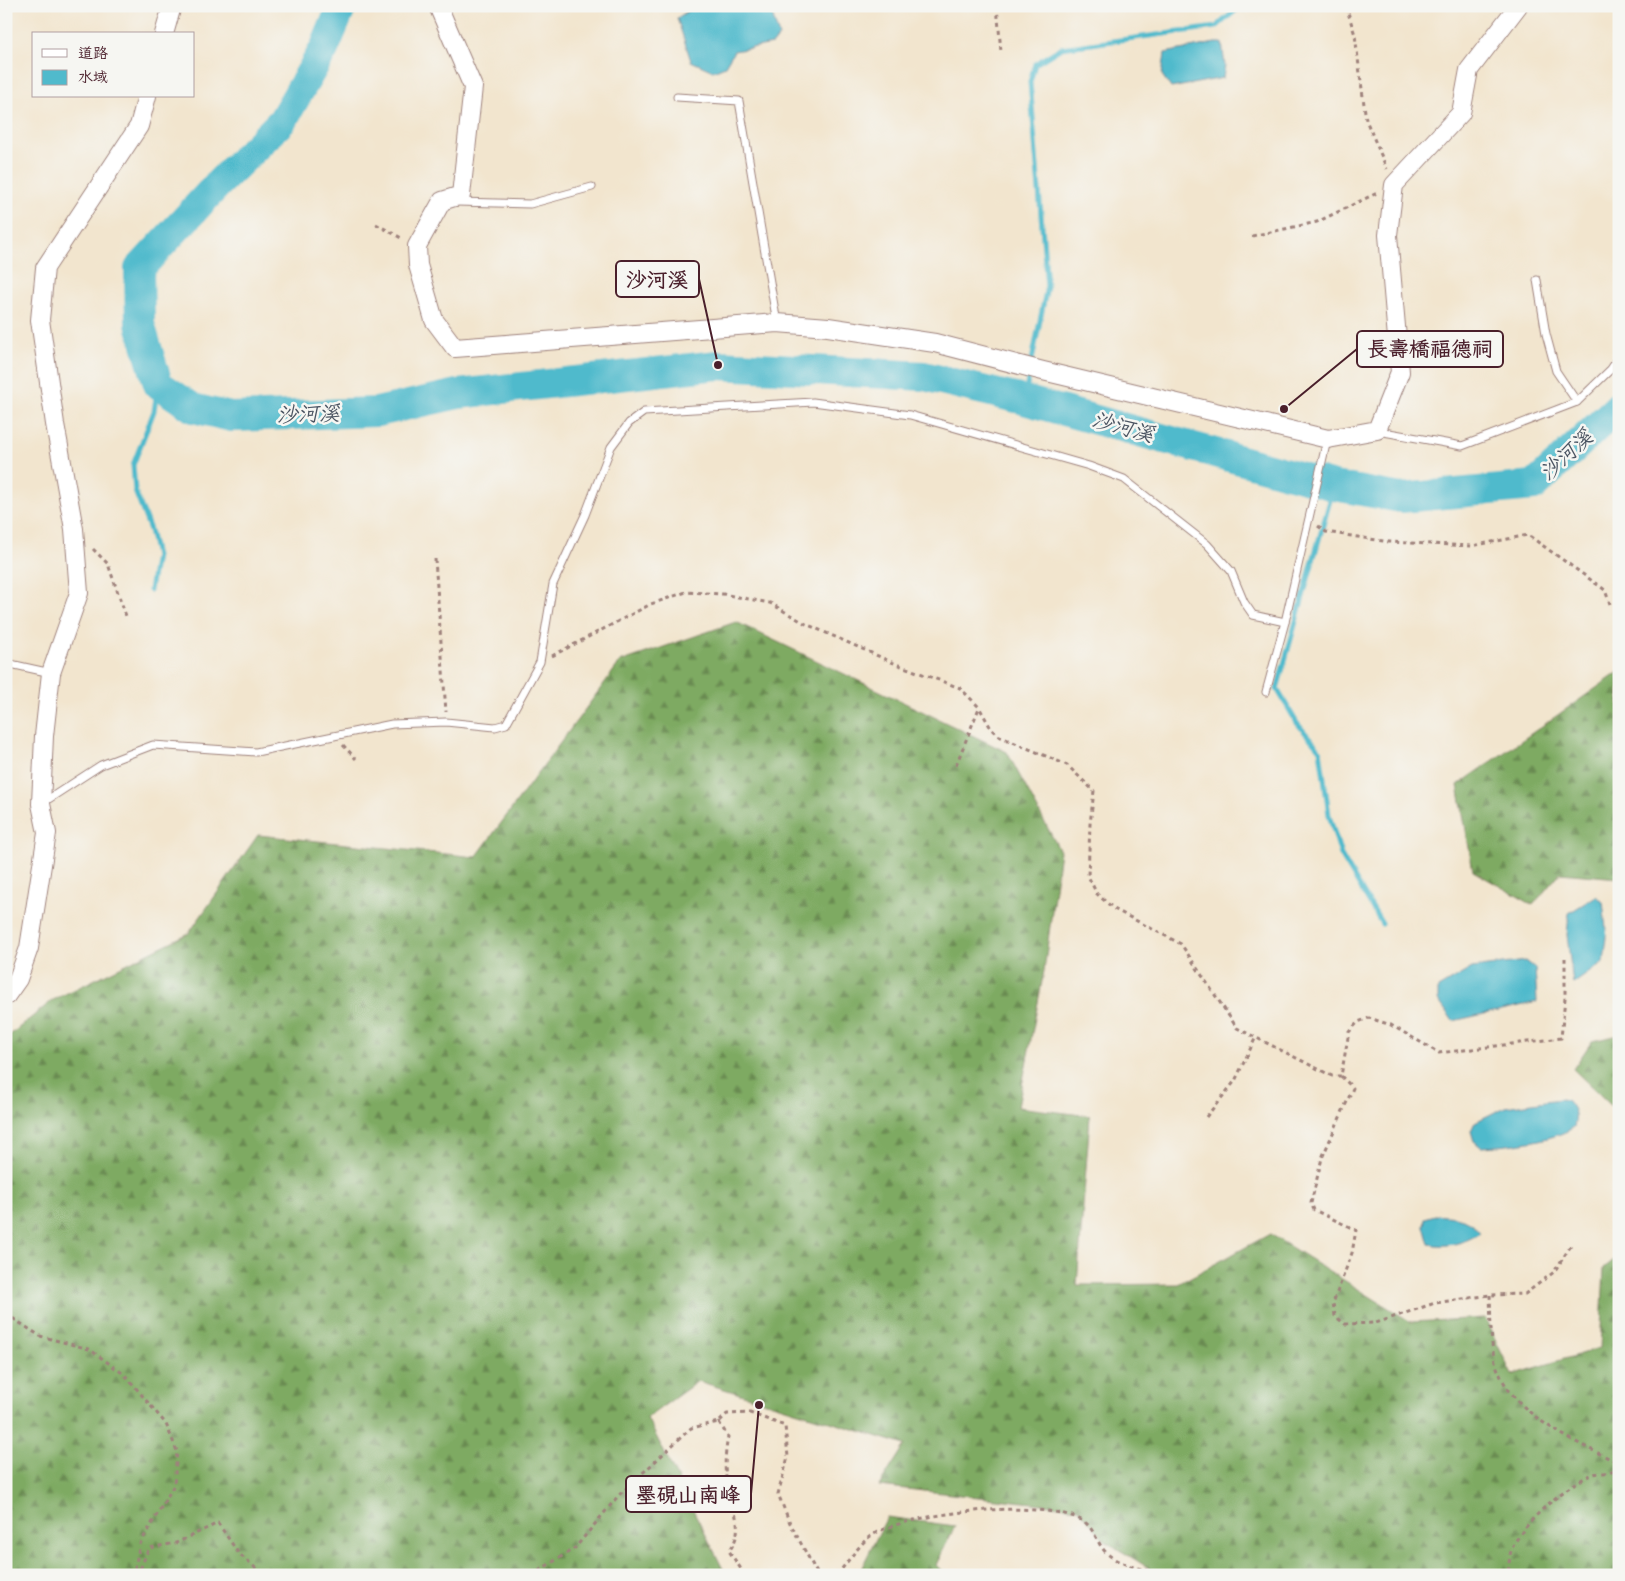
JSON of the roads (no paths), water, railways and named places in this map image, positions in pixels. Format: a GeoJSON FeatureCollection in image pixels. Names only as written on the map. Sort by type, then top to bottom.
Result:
{"type":"FeatureCollection","features":[{"type":"Feature","properties":{"kind":"street"},"geometry":{"type":"LineString","coordinates":[[165,32],[172,6]]}},
{"type":"Feature","properties":{"kind":"street"},"geometry":{"type":"LineString","coordinates":[[438,6],[473,86],[462,194],[442,201],[417,246],[418,265],[434,320],[455,348],[777,323],[828,327],[935,343],[1043,372],[1328,439],[1377,430],[1400,372],[1388,235],[1394,185],[1461,113],[1469,70],[1518,6]]}},
{"type":"Feature","properties":{"kind":"street"},"geometry":{"type":"LineString","coordinates":[[6,996],[18,979],[29,948],[47,833],[42,804],[44,736],[51,673],[79,593],[74,529],[55,424],[40,320],[45,268],[139,126],[146,98]]}},
{"type":"Feature","properties":{"kind":"lane"},"geometry":{"type":"LineString","coordinates":[[677,98],[739,101],[777,323]]}},
{"type":"Feature","properties":{"kind":"lane"},"geometry":{"type":"LineString","coordinates":[[442,201],[530,204],[592,187]]}},
{"type":"Feature","properties":{"kind":"lane"},"geometry":{"type":"LineString","coordinates":[[1537,280],[1546,334],[1556,371],[1577,402]]}},
{"type":"Feature","properties":{"kind":"lane"},"geometry":{"type":"LineString","coordinates":[[1377,430],[1462,446],[1577,402],[1611,369],[1619,358]]}},
{"type":"Feature","properties":{"kind":"lane"},"geometry":{"type":"LineString","coordinates":[[42,804],[101,765],[153,746],[256,752],[392,724],[446,722],[495,727],[506,724],[540,662],[553,584],[586,515],[611,447],[629,423],[644,412],[804,402],[910,415],[1089,466],[1124,479],[1207,544],[1232,571],[1244,602],[1253,615],[1285,622]]}},
{"type":"Feature","properties":{"kind":"lane"},"geometry":{"type":"LineString","coordinates":[[1266,692],[1285,622],[1328,439]]}},
{"type":"Feature","properties":{"kind":"lane"},"geometry":{"type":"LineString","coordinates":[[6,664],[51,673]]}},
{"type":"Feature","properties":{"kind":"water"},"geometry":{"type":"Polygon","coordinates":[[[756,6],[771,11],[779,36],[773,44],[734,51],[725,66],[713,71],[691,61],[677,18],[691,9],[756,6]]]}},
{"type":"Feature","properties":{"kind":"water"},"geometry":{"type":"Polygon","coordinates":[[[1222,43],[1225,66],[1223,78],[1171,88],[1162,75],[1165,53],[1222,43]]]}},
{"type":"Feature","properties":{"kind":"water"},"geometry":{"type":"Polygon","coordinates":[[[1596,896],[1603,902],[1607,937],[1604,962],[1573,984],[1567,935],[1569,913],[1596,896]]]}},
{"type":"Feature","properties":{"kind":"water"},"geometry":{"type":"Polygon","coordinates":[[[1526,961],[1535,968],[1537,1002],[1453,1021],[1438,1000],[1438,988],[1472,968],[1526,961]]]}},
{"type":"Feature","properties":{"kind":"water"},"geometry":{"type":"Polygon","coordinates":[[[1560,1099],[1567,1100],[1574,1109],[1574,1127],[1566,1132],[1529,1142],[1503,1145],[1481,1147],[1474,1141],[1471,1131],[1475,1122],[1505,1107],[1560,1099]]]}},
{"type":"Feature","properties":{"kind":"water"},"geometry":{"type":"Polygon","coordinates":[[[1435,1215],[1466,1220],[1476,1227],[1480,1233],[1468,1240],[1455,1244],[1429,1244],[1424,1226],[1425,1218],[1435,1215]]]}},
{"type":"Feature","properties":{"kind":"waterway","name":"沙河溪"},"geometry":{"type":"LineString","coordinates":[[342,6],[324,49],[282,121],[219,183],[139,269],[140,324],[158,384],[193,408],[231,417],[377,412],[458,394],[718,365],[924,376],[1024,400],[1334,486],[1401,498],[1534,486],[1619,406]]}},
{"type":"Feature","properties":{"kind":"waterway"},"geometry":{"type":"LineString","coordinates":[[1024,400],[1047,286],[1030,82],[1035,64],[1061,48],[1216,27],[1241,6]]}},
{"type":"Feature","properties":{"kind":"waterway"},"geometry":{"type":"LineString","coordinates":[[150,590],[156,556],[150,530],[135,491],[133,465],[154,411],[158,384]]}},
{"type":"Feature","properties":{"kind":"waterway"},"geometry":{"type":"LineString","coordinates":[[1334,486],[1277,689],[1297,723],[1320,750],[1329,815],[1341,855],[1382,924]]}},
{"type":"Feature","properties":{"kind":"place","name":"沙河溪"},"geometry":{"type":"Point","coordinates":[718,365]}},
{"type":"Feature","properties":{"kind":"place","name":"長壽橋福德祠"},"geometry":{"type":"Point","coordinates":[1284,409]}},
{"type":"Feature","properties":{"kind":"place","name":"墨硯山南峰"},"geometry":{"type":"Point","coordinates":[759,1405]}}]}
